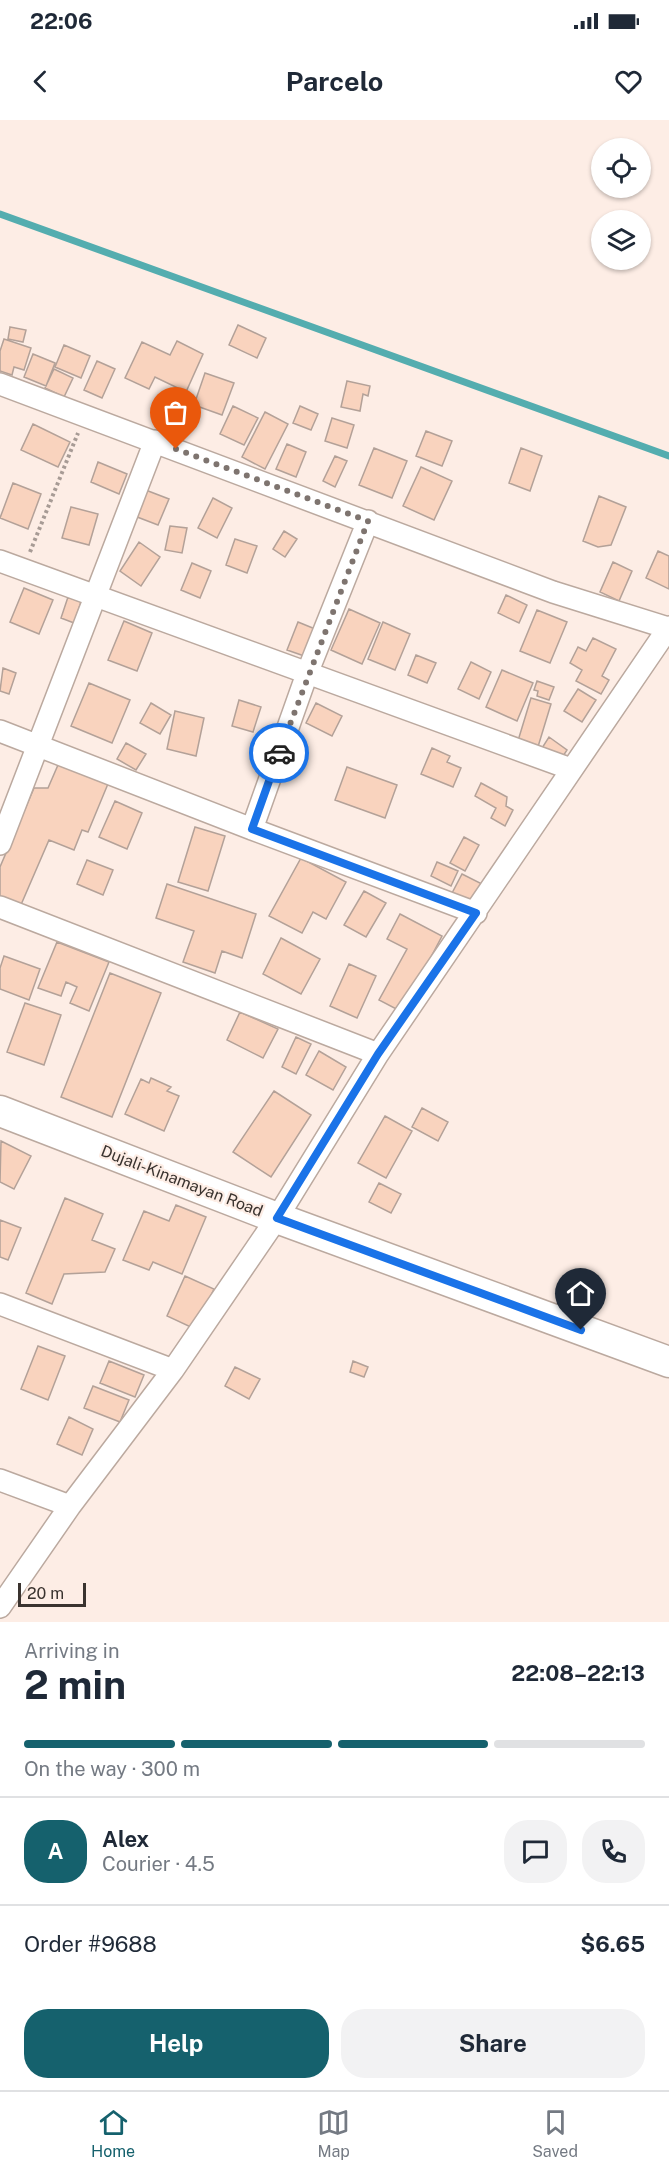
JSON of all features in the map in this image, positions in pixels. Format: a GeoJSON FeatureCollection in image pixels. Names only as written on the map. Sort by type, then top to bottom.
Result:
{"type":"FeatureCollection","features":[{"type":"Feature","properties":{"kind":"main road","name":"Dujali-Kinamayan Road"},"geometry":{"type":"LineString","coordinates":[[0,1112],[277,1218],[669,1362]]}},
{"type":"Feature","properties":{"kind":"street"},"geometry":{"type":"LineString","coordinates":[[0,384],[553,592],[669,627],[378,1054],[277,1218],[173,1370],[70,1506],[0,1606]]}},
{"type":"Feature","properties":{"kind":"street"},"geometry":{"type":"LineString","coordinates":[[0,844],[155,441]]}},
{"type":"Feature","properties":{"kind":"street"},"geometry":{"type":"LineString","coordinates":[[252,829],[308,671],[368,521]]}},
{"type":"Feature","properties":{"kind":"street"},"geometry":{"type":"LineString","coordinates":[[0,561],[308,671],[571,769]]}},
{"type":"Feature","properties":{"kind":"street"},"geometry":{"type":"LineString","coordinates":[[0,731],[476,913]]}},
{"type":"Feature","properties":{"kind":"street"},"geometry":{"type":"LineString","coordinates":[[0,907],[378,1054]]}},
{"type":"Feature","properties":{"kind":"street"},"geometry":{"type":"LineString","coordinates":[[0,1304],[173,1370]]}},
{"type":"Feature","properties":{"kind":"street"},"geometry":{"type":"LineString","coordinates":[[0,1480],[70,1506]]}},
{"type":"Feature","properties":{"kind":"path"},"geometry":{"type":"LineString","coordinates":[[23,570],[85,416]]}},
{"type":"Feature","properties":{"kind":"building"},"geometry":{"type":"Polygon","coordinates":[[[238,325],[266,338],[257,358],[229,345],[238,325]]]}},
{"type":"Feature","properties":{"kind":"building"},"geometry":{"type":"Polygon","coordinates":[[[10,327],[26,330],[23,342],[8,339],[10,327]]]}},
{"type":"Feature","properties":{"kind":"building"},"geometry":{"type":"Polygon","coordinates":[[[4,339],[31,348],[24,370],[14,367],[12,375],[0,371],[0,351],[4,339]]]}},
{"type":"Feature","properties":{"kind":"building"},"geometry":{"type":"Polygon","coordinates":[[[177,341],[203,354],[186,392],[155,377],[149,389],[125,378],[142,342],[170,355],[177,341]]]}},
{"type":"Feature","properties":{"kind":"building"},"geometry":{"type":"Polygon","coordinates":[[[64,345],[90,356],[81,378],[55,367],[64,345]]]}},
{"type":"Feature","properties":{"kind":"building"},"geometry":{"type":"Polygon","coordinates":[[[33,354],[55,363],[46,386],[24,377],[33,354]]]}},
{"type":"Feature","properties":{"kind":"building"},"geometry":{"type":"Polygon","coordinates":[[[97,361],[115,369],[102,398],[84,390],[97,361]]]}},
{"type":"Feature","properties":{"kind":"building"},"geometry":{"type":"Polygon","coordinates":[[[54,369],[73,378],[64,397],[45,388],[54,369]]]}},
{"type":"Feature","properties":{"kind":"building"},"geometry":{"type":"Polygon","coordinates":[[[205,373],[234,383],[222,415],[194,405],[205,373]]]}},
{"type":"Feature","properties":{"kind":"building"},"geometry":{"type":"Polygon","coordinates":[[[347,381],[370,386],[368,396],[363,394],[360,411],[341,407],[347,381]]]}},
{"type":"Feature","properties":{"kind":"building"},"geometry":{"type":"Polygon","coordinates":[[[233,406],[258,418],[244,445],[220,434],[233,406]]]}},
{"type":"Feature","properties":{"kind":"building"},"geometry":{"type":"Polygon","coordinates":[[[300,406],[318,414],[311,430],[293,423],[300,406]]]}},
{"type":"Feature","properties":{"kind":"building"},"geometry":{"type":"Polygon","coordinates":[[[265,412],[288,424],[265,469],[242,457],[265,412]]]}},
{"type":"Feature","properties":{"kind":"building"},"geometry":{"type":"Polygon","coordinates":[[[332,418],[354,425],[347,448],[325,441],[332,418]]]}},
{"type":"Feature","properties":{"kind":"building"},"geometry":{"type":"Polygon","coordinates":[[[33,424],[70,442],[58,467],[21,450],[33,424]]]}},
{"type":"Feature","properties":{"kind":"building"},"geometry":{"type":"Polygon","coordinates":[[[426,431],[452,441],[442,466],[416,456],[426,431]]]}},
{"type":"Feature","properties":{"kind":"building"},"geometry":{"type":"Polygon","coordinates":[[[287,444],[306,452],[296,477],[276,469],[287,444]]]}},
{"type":"Feature","properties":{"kind":"building"},"geometry":{"type":"Polygon","coordinates":[[[374,448],[407,461],[392,498],[359,485],[374,448]]]}},
{"type":"Feature","properties":{"kind":"building"},"geometry":{"type":"Polygon","coordinates":[[[521,448],[542,456],[530,491],[509,483],[521,448]]]}},
{"type":"Feature","properties":{"kind":"building"},"geometry":{"type":"Polygon","coordinates":[[[335,456],[347,461],[335,487],[323,481],[335,456]]]}},
{"type":"Feature","properties":{"kind":"building"},"geometry":{"type":"Polygon","coordinates":[[[98,462],[127,474],[119,494],[91,482],[98,462]]]}},
{"type":"Feature","properties":{"kind":"building"},"geometry":{"type":"Polygon","coordinates":[[[421,467],[452,481],[434,520],[403,506],[421,467]]]}},
{"type":"Feature","properties":{"kind":"building"},"geometry":{"type":"Polygon","coordinates":[[[13,483],[41,494],[28,529],[0,518],[13,483]]]}},
{"type":"Feature","properties":{"kind":"building"},"geometry":{"type":"Polygon","coordinates":[[[143,489],[169,499],[158,525],[132,515],[143,489]]]}},
{"type":"Feature","properties":{"kind":"building"},"geometry":{"type":"Polygon","coordinates":[[[599,496],[626,507],[611,545],[598,547],[583,541],[599,496]]]}},
{"type":"Feature","properties":{"kind":"building"},"geometry":{"type":"Polygon","coordinates":[[[213,498],[232,508],[217,538],[198,528],[213,498]]]}},
{"type":"Feature","properties":{"kind":"building"},"geometry":{"type":"Polygon","coordinates":[[[71,507],[98,514],[89,545],[62,538],[71,507]]]}},
{"type":"Feature","properties":{"kind":"building"},"geometry":{"type":"Polygon","coordinates":[[[170,526],[187,528],[182,553],[165,550],[170,526]]]}},
{"type":"Feature","properties":{"kind":"building"},"geometry":{"type":"Polygon","coordinates":[[[284,531],[297,539],[285,557],[273,549],[284,531]]]}},
{"type":"Feature","properties":{"kind":"building"},"geometry":{"type":"Polygon","coordinates":[[[235,539],[257,546],[247,573],[226,565],[235,539]]]}},
{"type":"Feature","properties":{"kind":"building"},"geometry":{"type":"Polygon","coordinates":[[[139,542],[160,557],[141,586],[120,571],[139,542]]]}},
{"type":"Feature","properties":{"kind":"building"},"geometry":{"type":"Polygon","coordinates":[[[658,551],[669,556],[669,589],[646,578],[658,551]]]}},
{"type":"Feature","properties":{"kind":"building"},"geometry":{"type":"Polygon","coordinates":[[[613,562],[632,571],[619,601],[600,592],[613,562]]]}},
{"type":"Feature","properties":{"kind":"building"},"geometry":{"type":"Polygon","coordinates":[[[192,563],[211,571],[200,598],[181,590],[192,563]]]}},
{"type":"Feature","properties":{"kind":"building"},"geometry":{"type":"Polygon","coordinates":[[[24,588],[53,600],[39,634],[10,622],[24,588]]]}},
{"type":"Feature","properties":{"kind":"building"},"geometry":{"type":"Polygon","coordinates":[[[506,595],[527,605],[519,623],[498,613],[506,595]]]}},
{"type":"Feature","properties":{"kind":"building"},"geometry":{"type":"Polygon","coordinates":[[[68,597],[81,602],[74,623],[61,618],[68,597]]]}},
{"type":"Feature","properties":{"kind":"building"},"geometry":{"type":"Polygon","coordinates":[[[349,609],[380,623],[362,664],[331,650],[349,609]]]}},
{"type":"Feature","properties":{"kind":"building"},"geometry":{"type":"Polygon","coordinates":[[[537,610],[567,622],[550,663],[520,651],[537,610]]]}},
{"type":"Feature","properties":{"kind":"building"},"geometry":{"type":"Polygon","coordinates":[[[124,621],[152,633],[137,671],[108,660],[124,621]]]}},
{"type":"Feature","properties":{"kind":"building"},"geometry":{"type":"Polygon","coordinates":[[[298,622],[320,631],[310,658],[287,650],[298,622]]]}},
{"type":"Feature","properties":{"kind":"building"},"geometry":{"type":"Polygon","coordinates":[[[383,622],[410,634],[395,670],[368,659],[383,622]]]}},
{"type":"Feature","properties":{"kind":"building"},"geometry":{"type":"Polygon","coordinates":[[[593,638],[616,649],[602,676],[609,680],[601,694],[576,681],[582,670],[570,663],[578,647],[586,651],[593,638]]]}},
{"type":"Feature","properties":{"kind":"building"},"geometry":{"type":"Polygon","coordinates":[[[416,655],[436,663],[427,683],[408,675],[416,655]]]}},
{"type":"Feature","properties":{"kind":"building"},"geometry":{"type":"Polygon","coordinates":[[[471,662],[491,672],[479,699],[458,689],[471,662]]]}},
{"type":"Feature","properties":{"kind":"building"},"geometry":{"type":"Polygon","coordinates":[[[3,668],[16,673],[9,694],[0,691],[3,668]]]}},
{"type":"Feature","properties":{"kind":"building"},"geometry":{"type":"Polygon","coordinates":[[[502,670],[533,683],[517,721],[486,707],[502,670]]]}},
{"type":"Feature","properties":{"kind":"building"},"geometry":{"type":"Polygon","coordinates":[[[537,681],[554,687],[549,700],[537,696],[538,691],[534,690],[537,681]]]}},
{"type":"Feature","properties":{"kind":"building"},"geometry":{"type":"Polygon","coordinates":[[[89,683],[130,700],[112,743],[71,726],[89,683]]]}},
{"type":"Feature","properties":{"kind":"building"},"geometry":{"type":"Polygon","coordinates":[[[578,689],[596,700],[582,722],[564,711],[578,689]]]}},
{"type":"Feature","properties":{"kind":"building"},"geometry":{"type":"Polygon","coordinates":[[[531,698],[551,704],[537,750],[517,744],[531,698]]]}},
{"type":"Feature","properties":{"kind":"building"},"geometry":{"type":"Polygon","coordinates":[[[239,700],[261,707],[253,732],[232,726],[239,700]]]}},
{"type":"Feature","properties":{"kind":"building"},"geometry":{"type":"Polygon","coordinates":[[[151,703],[171,715],[160,734],[140,723],[151,703]]]}},
{"type":"Feature","properties":{"kind":"building"},"geometry":{"type":"Polygon","coordinates":[[[316,703],[342,716],[332,736],[306,723],[316,703]]]}},
{"type":"Feature","properties":{"kind":"building"},"geometry":{"type":"Polygon","coordinates":[[[175,711],[204,718],[196,756],[167,749],[175,711]]]}},
{"type":"Feature","properties":{"kind":"building"},"geometry":{"type":"Polygon","coordinates":[[[549,737],[567,750],[560,761],[542,748],[549,737]]]}},
{"type":"Feature","properties":{"kind":"building"},"geometry":{"type":"Polygon","coordinates":[[[126,743],[146,754],[136,770],[117,759],[126,743]]]}},
{"type":"Feature","properties":{"kind":"building"},"geometry":{"type":"Polygon","coordinates":[[[432,748],[450,756],[447,762],[461,768],[453,787],[421,774],[432,748]]]}},
{"type":"Feature","properties":{"kind":"building"},"geometry":{"type":"Polygon","coordinates":[[[61,758],[110,779],[88,832],[82,830],[74,850],[49,840],[20,907],[0,899],[0,867],[34,788],[48,788],[61,758]]]}},
{"type":"Feature","properties":{"kind":"building"},"geometry":{"type":"Polygon","coordinates":[[[347,767],[397,785],[385,818],[335,800],[347,767]]]}},
{"type":"Feature","properties":{"kind":"building"},"geometry":{"type":"Polygon","coordinates":[[[481,783],[507,797],[506,806],[513,810],[505,826],[491,818],[496,808],[475,796],[481,783]]]}},
{"type":"Feature","properties":{"kind":"building"},"geometry":{"type":"Polygon","coordinates":[[[115,801],[142,813],[127,849],[99,837],[115,801]]]}},
{"type":"Feature","properties":{"kind":"building"},"geometry":{"type":"Polygon","coordinates":[[[195,827],[225,836],[208,891],[178,882],[195,827]]]}},
{"type":"Feature","properties":{"kind":"building"},"geometry":{"type":"Polygon","coordinates":[[[464,837],[479,845],[465,871],[450,863],[464,837]]]}},
{"type":"Feature","properties":{"kind":"building"},"geometry":{"type":"Polygon","coordinates":[[[301,858],[346,882],[326,919],[313,912],[302,933],[269,916],[301,858]]]}},
{"type":"Feature","properties":{"kind":"building"},"geometry":{"type":"Polygon","coordinates":[[[87,860],[113,870],[103,895],[77,884],[87,860]]]}},
{"type":"Feature","properties":{"kind":"building"},"geometry":{"type":"Polygon","coordinates":[[[437,862],[458,871],[451,886],[431,876],[437,862]]]}},
{"type":"Feature","properties":{"kind":"building"},"geometry":{"type":"Polygon","coordinates":[[[462,874],[484,885],[472,909],[450,897],[462,874]]]}},
{"type":"Feature","properties":{"kind":"building"},"geometry":{"type":"Polygon","coordinates":[[[167,884],[256,914],[242,958],[222,951],[215,973],[183,962],[194,931],[156,918],[167,884]]]}},
{"type":"Feature","properties":{"kind":"building"},"geometry":{"type":"Polygon","coordinates":[[[364,891],[386,903],[366,937],[344,925],[364,891]]]}},
{"type":"Feature","properties":{"kind":"building"},"geometry":{"type":"Polygon","coordinates":[[[400,914],[442,936],[402,1012],[379,1000],[407,949],[387,939],[400,914]]]}},
{"type":"Feature","properties":{"kind":"building"},"geometry":{"type":"Polygon","coordinates":[[[281,938],[320,959],[301,994],[263,974],[281,938]]]}},
{"type":"Feature","properties":{"kind":"building"},"geometry":{"type":"Polygon","coordinates":[[[57,942],[109,962],[89,1011],[70,1003],[77,987],[66,982],[61,996],[38,988],[57,942]]]}},
{"type":"Feature","properties":{"kind":"building"},"geometry":{"type":"Polygon","coordinates":[[[4,956],[40,969],[29,1000],[0,989],[0,968],[4,956]]]}},
{"type":"Feature","properties":{"kind":"building"},"geometry":{"type":"Polygon","coordinates":[[[349,964],[376,976],[357,1018],[330,1006],[349,964]]]}},
{"type":"Feature","properties":{"kind":"building"},"geometry":{"type":"Polygon","coordinates":[[[110,973],[161,993],[112,1117],[61,1097],[110,973]]]}},
{"type":"Feature","properties":{"kind":"building"},"geometry":{"type":"Polygon","coordinates":[[[25,1003],[61,1015],[44,1065],[7,1052],[25,1003]]]}},
{"type":"Feature","properties":{"kind":"building"},"geometry":{"type":"Polygon","coordinates":[[[240,1012],[278,1029],[263,1058],[227,1040],[240,1012]]]}},
{"type":"Feature","properties":{"kind":"building"},"geometry":{"type":"Polygon","coordinates":[[[296,1037],[311,1044],[296,1074],[282,1067],[296,1037]]]}},
{"type":"Feature","properties":{"kind":"building"},"geometry":{"type":"Polygon","coordinates":[[[319,1051],[346,1067],[333,1090],[306,1075],[319,1051]]]}},
{"type":"Feature","properties":{"kind":"building"},"geometry":{"type":"Polygon","coordinates":[[[151,1078],[171,1087],[167,1091],[179,1096],[164,1131],[125,1114],[141,1079],[149,1083],[151,1078]]]}},
{"type":"Feature","properties":{"kind":"building"},"geometry":{"type":"Polygon","coordinates":[[[274,1091],[311,1115],[271,1177],[233,1152],[274,1091]]]}},
{"type":"Feature","properties":{"kind":"building"},"geometry":{"type":"Polygon","coordinates":[[[422,1108],[448,1122],[438,1141],[412,1127],[422,1108]]]}},
{"type":"Feature","properties":{"kind":"building"},"geometry":{"type":"Polygon","coordinates":[[[385,1116],[412,1131],[386,1178],[358,1163],[385,1116]]]}},
{"type":"Feature","properties":{"kind":"building"},"geometry":{"type":"Polygon","coordinates":[[[1,1141],[31,1156],[14,1189],[0,1182],[1,1141]]]}},
{"type":"Feature","properties":{"kind":"building"},"geometry":{"type":"Polygon","coordinates":[[[379,1183],[401,1194],[391,1213],[369,1202],[379,1183]]]}},
{"type":"Feature","properties":{"kind":"building"},"geometry":{"type":"Polygon","coordinates":[[[65,1198],[103,1214],[92,1240],[115,1249],[105,1272],[64,1274],[52,1304],[26,1293],[65,1198]]]}},
{"type":"Feature","properties":{"kind":"building"},"geometry":{"type":"Polygon","coordinates":[[[176,1205],[206,1217],[182,1274],[153,1262],[149,1270],[123,1260],[144,1211],[169,1221],[176,1205]]]}},
{"type":"Feature","properties":{"kind":"building"},"geometry":{"type":"Polygon","coordinates":[[[0,1220],[21,1228],[8,1260],[0,1257],[0,1220]]]}},
{"type":"Feature","properties":{"kind":"building"},"geometry":{"type":"Polygon","coordinates":[[[185,1276],[214,1289],[195,1329],[167,1316],[185,1276]]]}},
{"type":"Feature","properties":{"kind":"building"},"geometry":{"type":"Polygon","coordinates":[[[38,1346],[65,1356],[48,1400],[21,1389],[38,1346]]]}},
{"type":"Feature","properties":{"kind":"building"},"geometry":{"type":"Polygon","coordinates":[[[109,1361],[144,1375],[135,1397],[100,1383],[109,1361]]]}},
{"type":"Feature","properties":{"kind":"building"},"geometry":{"type":"Polygon","coordinates":[[[353,1361],[368,1367],[364,1377],[350,1372],[353,1361]]]}},
{"type":"Feature","properties":{"kind":"building"},"geometry":{"type":"Polygon","coordinates":[[[235,1367],[260,1379],[249,1399],[225,1386],[235,1367]]]}},
{"type":"Feature","properties":{"kind":"building"},"geometry":{"type":"Polygon","coordinates":[[[93,1386],[129,1400],[120,1422],[84,1408],[93,1386]]]}},
{"type":"Feature","properties":{"kind":"building"},"geometry":{"type":"Polygon","coordinates":[[[69,1417],[93,1429],[82,1455],[57,1444],[69,1417]]]}},
{"type":"Feature","properties":{"kind":"waterway"},"geometry":{"type":"LineString","coordinates":[[0,214],[669,456]]}},
{"type":"Feature","properties":{"kind":"way so far"},"geometry":{"type":"LineString","coordinates":[[176,449],[368,521],[308,671],[279,753]]}},
{"type":"Feature","properties":{"kind":"route"},"geometry":{"type":"LineString","coordinates":[[279,753],[252,829],[476,913],[378,1054],[277,1218],[581,1330]]}}]}
